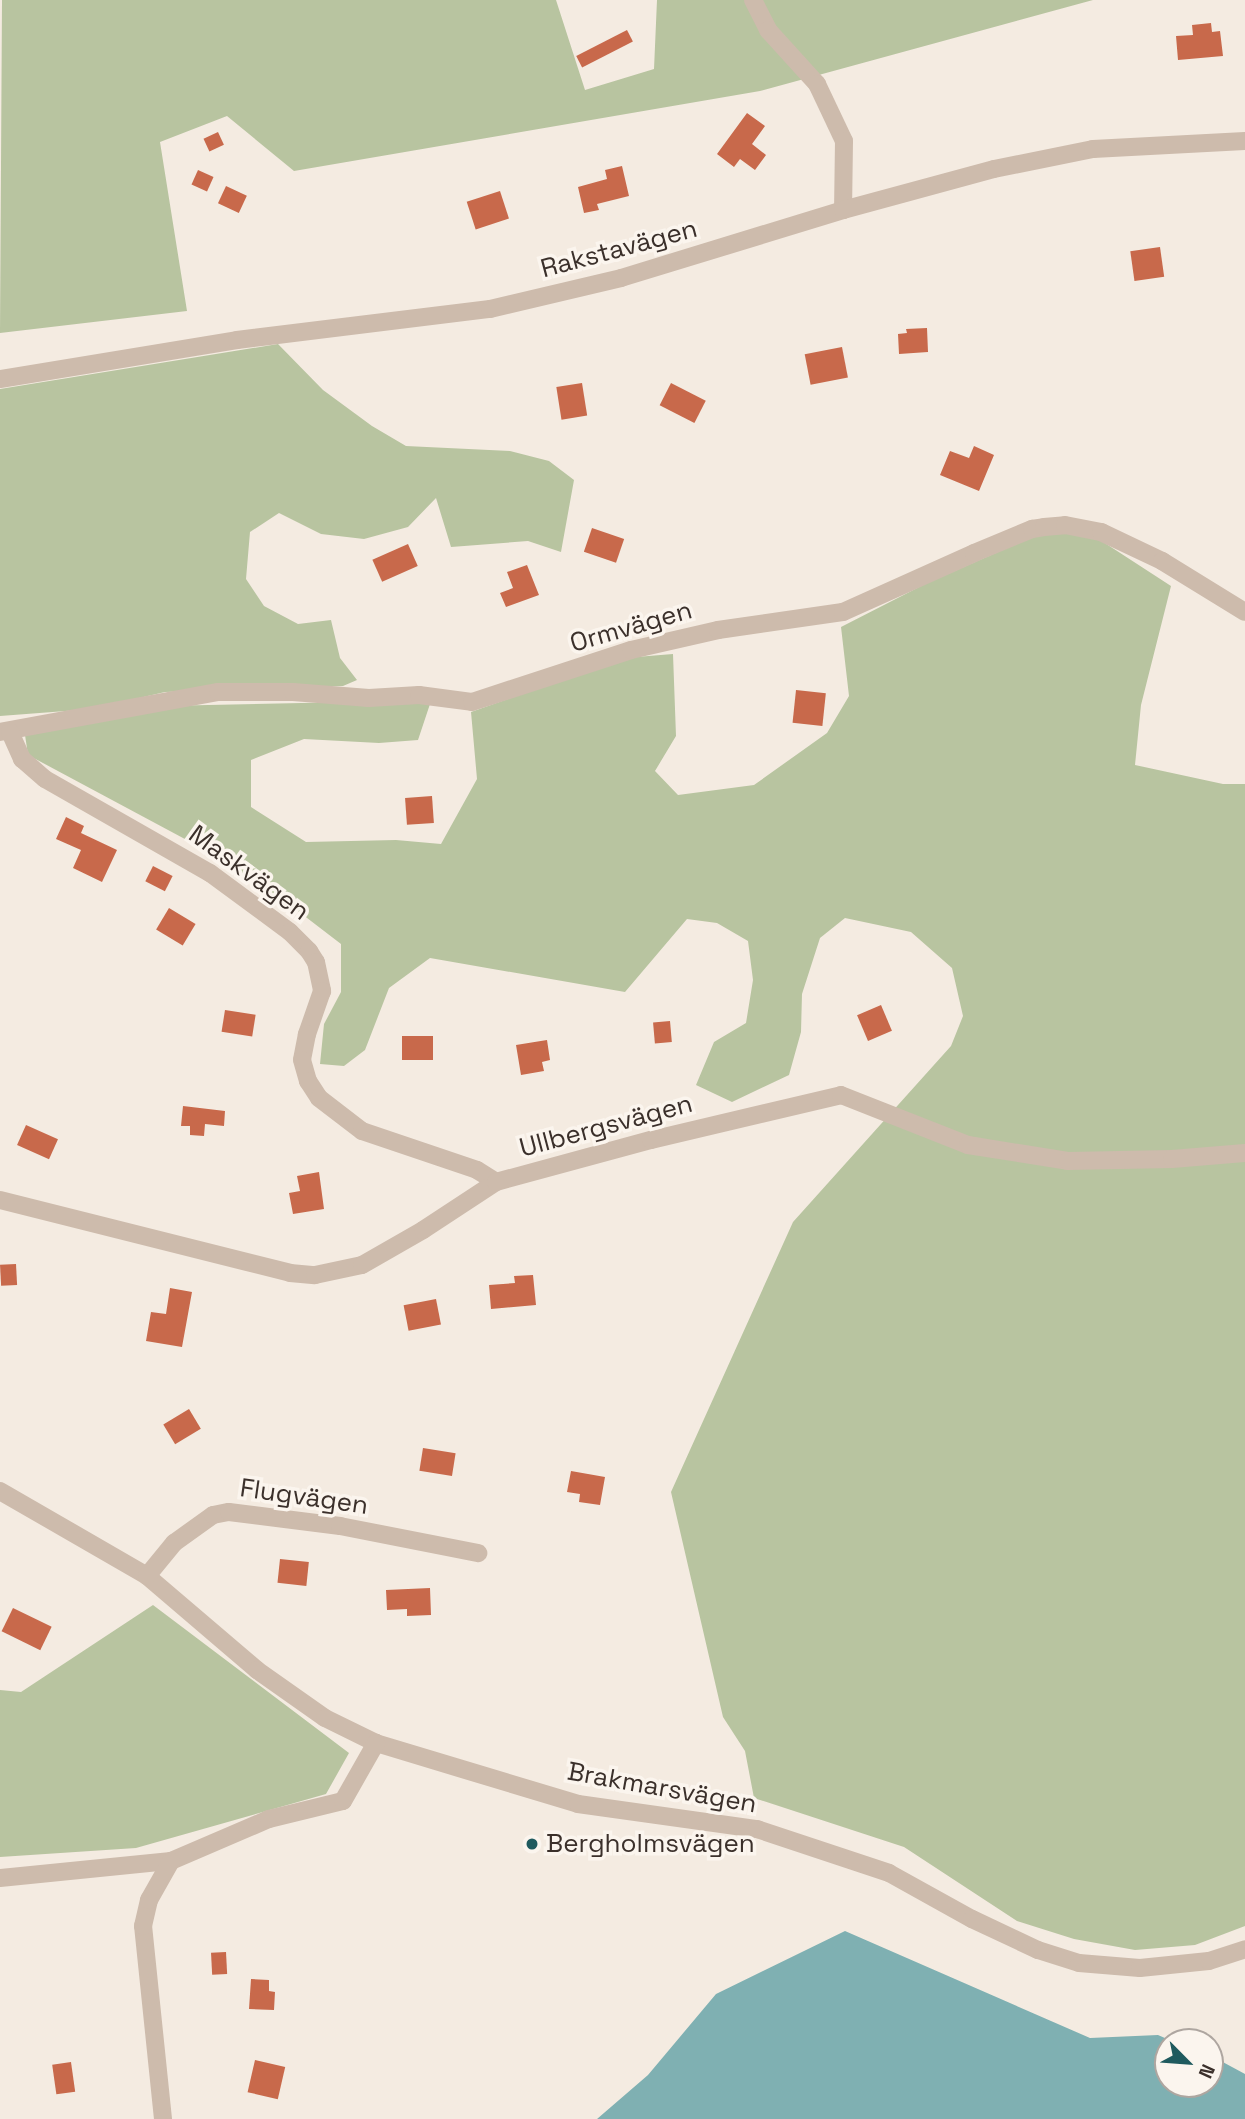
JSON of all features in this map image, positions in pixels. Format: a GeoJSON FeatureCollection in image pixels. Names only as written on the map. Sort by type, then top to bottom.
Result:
{"type":"FeatureCollection","features":[{"type":"Feature","properties":{"kind":"street"},"geometry":{"type":"LineString","coordinates":[[753,0],[768,30],[817,84],[844,141],[843,210]]}},
{"type":"Feature","properties":{"kind":"street","name":"Rakstavägen"},"geometry":{"type":"LineString","coordinates":[[0,379],[237,340],[490,309],[621,278],[843,210],[995,169],[1093,149],[1245,141]]}},
{"type":"Feature","properties":{"kind":"street","name":"Ormvägen"},"geometry":{"type":"LineString","coordinates":[[5,732],[218,692],[293,692],[369,698],[419,695],[472,702],[631,650],[718,630],[843,612],[1032,528],[1055,526],[1101,532],[1162,561],[1245,612]]}},
{"type":"Feature","properties":{"kind":"street","name":"Maskvägen"},"geometry":{"type":"LineString","coordinates":[[5,732],[22,759],[44,779],[210,873],[290,932],[309,951],[316,962],[322,991],[307,1034],[302,1060],[307,1081],[319,1098],[362,1131],[477,1170],[496,1182]]}},
{"type":"Feature","properties":{"kind":"street","name":"Ullbergsvägen"},"geometry":{"type":"LineString","coordinates":[[0,1200],[290,1273],[316,1275],[362,1265],[433,1224],[496,1182],[651,1140],[841,1095],[968,1144],[1068,1161],[1172,1159],[1245,1153]]}},
{"type":"Feature","properties":{"kind":"street","name":"Brakmarsvägen"},"geometry":{"type":"LineString","coordinates":[[0,1491],[147,1576],[257,1670],[325,1718],[376,1744],[578,1804],[757,1829],[889,1873],[972,1919],[1038,1950],[1079,1963],[1140,1968],[1209,1961],[1245,1949]]}},
{"type":"Feature","properties":{"kind":"street","name":"Flugvägen"},"geometry":{"type":"LineString","coordinates":[[147,1576],[174,1542],[213,1516],[229,1512],[340,1526],[478,1553]]}},
{"type":"Feature","properties":{"kind":"street"},"geometry":{"type":"LineString","coordinates":[[0,1878],[171,1861],[269,1819],[343,1801],[376,1744]]}},
{"type":"Feature","properties":{"kind":"street"},"geometry":{"type":"LineString","coordinates":[[163,2119],[143,1926],[149,1900],[171,1861]]}},
{"type":"Feature","properties":{"kind":"green space"},"geometry":{"type":"Polygon","coordinates":[[[2,0],[556,0],[585,90],[654,69],[657,0],[1093,0],[760,91],[294,171],[227,116],[160,142],[187,311],[0,333],[2,0]]]}},
{"type":"Feature","properties":{"kind":"green space"},"geometry":{"type":"Polygon","coordinates":[[[278,344],[323,390],[372,426],[406,446],[510,451],[549,461],[574,480],[561,552],[528,541],[451,547],[436,498],[408,527],[364,539],[321,534],[279,513],[250,532],[246,579],[264,606],[298,624],[331,620],[340,658],[357,680],[343,686],[165,692],[92,709],[0,716],[0,389],[278,344]]]}},
{"type":"Feature","properties":{"kind":"green space"},"geometry":{"type":"Polygon","coordinates":[[[1044,532],[1094,536],[1171,586],[1141,705],[1135,765],[1223,784],[1245,784],[1245,1926],[1195,1945],[1135,1950],[1074,1939],[1017,1921],[904,1847],[754,1798],[745,1751],[723,1717],[671,1492],[793,1222],[951,1046],[963,1016],[952,968],[911,932],[845,918],[820,938],[802,994],[801,1032],[789,1075],[732,1102],[696,1085],[714,1042],[746,1023],[753,980],[748,941],[717,923],[687,919],[625,992],[430,958],[389,988],[365,1050],[344,1066],[320,1064],[324,1024],[341,992],[341,944],[281,898],[211,853],[28,755],[25,735],[161,706],[398,701],[430,704],[418,740],[379,743],[304,739],[251,760],[251,807],[306,842],[396,840],[441,844],[477,779],[471,712],[624,658],[673,654],[676,736],[655,771],[678,795],[754,785],[827,733],[849,696],[841,627],[927,583],[1044,532]]]}},
{"type":"Feature","properties":{"kind":"green space"},"geometry":{"type":"Polygon","coordinates":[[[153,1605],[349,1753],[326,1794],[136,1848],[0,1857],[0,1690],[21,1692],[153,1605]]]}},
{"type":"Feature","properties":{"kind":"water"},"geometry":{"type":"Polygon","coordinates":[[[845,1931],[1090,2038],[1154,2035],[1154,2098],[1224,2098],[1224,2063],[1245,2074],[1245,2119],[597,2119],[648,2075],[716,1994],[845,1931]]]}},
{"type":"Feature","properties":{"kind":"building"},"geometry":{"type":"Polygon","coordinates":[[[1211,23],[1212,32],[1220,31],[1223,56],[1178,60],[1176,36],[1193,35],[1192,25],[1211,23]]]}},
{"type":"Feature","properties":{"kind":"building"},"geometry":{"type":"Polygon","coordinates":[[[627,30],[633,42],[582,67],[576,56],[627,30]]]}},
{"type":"Feature","properties":{"kind":"building"},"geometry":{"type":"Polygon","coordinates":[[[747,113],[765,126],[752,144],[766,155],[755,170],[740,159],[734,167],[717,154],[747,113]]]}},
{"type":"Feature","properties":{"kind":"building"},"geometry":{"type":"Polygon","coordinates":[[[218,132],[224,145],[209,151],[203,139],[218,132]]]}},
{"type":"Feature","properties":{"kind":"building"},"geometry":{"type":"Polygon","coordinates":[[[622,166],[629,196],[597,204],[599,210],[584,213],[578,187],[607,179],[605,170],[622,166]]]}},
{"type":"Feature","properties":{"kind":"building"},"geometry":{"type":"Polygon","coordinates":[[[198,170],[214,177],[207,192],[191,185],[198,170]]]}},
{"type":"Feature","properties":{"kind":"building"},"geometry":{"type":"Polygon","coordinates":[[[226,186],[247,196],[239,213],[218,203],[226,186]]]}},
{"type":"Feature","properties":{"kind":"building"},"geometry":{"type":"Polygon","coordinates":[[[500,191],[509,219],[476,229],[467,202],[500,191]]]}},
{"type":"Feature","properties":{"kind":"building"},"geometry":{"type":"Polygon","coordinates":[[[1160,247],[1164,277],[1134,281],[1130,251],[1160,247]]]}},
{"type":"Feature","properties":{"kind":"building"},"geometry":{"type":"Polygon","coordinates":[[[927,328],[928,352],[899,354],[898,334],[907,333],[906,329],[927,328]]]}},
{"type":"Feature","properties":{"kind":"building"},"geometry":{"type":"Polygon","coordinates":[[[842,347],[848,377],[811,385],[805,354],[842,347]]]}},
{"type":"Feature","properties":{"kind":"building"},"geometry":{"type":"Polygon","coordinates":[[[582,383],[587,416],[561,420],[556,387],[582,383]]]}},
{"type":"Feature","properties":{"kind":"building"},"geometry":{"type":"Polygon","coordinates":[[[671,383],[706,401],[694,423],[660,405],[671,383]]]}},
{"type":"Feature","properties":{"kind":"building"},"geometry":{"type":"Polygon","coordinates":[[[974,446],[994,455],[979,491],[940,475],[950,451],[969,458],[974,446]]]}},
{"type":"Feature","properties":{"kind":"building"},"geometry":{"type":"Polygon","coordinates":[[[592,528],[624,539],[616,563],[584,552],[592,528]]]}},
{"type":"Feature","properties":{"kind":"building"},"geometry":{"type":"Polygon","coordinates":[[[408,544],[418,566],[382,582],[372,560],[408,544]]]}},
{"type":"Feature","properties":{"kind":"building"},"geometry":{"type":"Polygon","coordinates":[[[527,565],[539,595],[506,607],[500,593],[513,588],[507,572],[527,565]]]}},
{"type":"Feature","properties":{"kind":"building"},"geometry":{"type":"Polygon","coordinates":[[[796,690],[826,693],[822,726],[793,723],[796,690]]]}},
{"type":"Feature","properties":{"kind":"building"},"geometry":{"type":"Polygon","coordinates":[[[432,796],[434,823],[407,825],[405,798],[432,796]]]}},
{"type":"Feature","properties":{"kind":"building"},"geometry":{"type":"Polygon","coordinates":[[[66,817],[84,826],[81,833],[117,850],[102,882],[73,868],[81,850],[56,839],[66,817]]]}},
{"type":"Feature","properties":{"kind":"building"},"geometry":{"type":"Polygon","coordinates":[[[153,866],[173,876],[165,891],[145,881],[153,866]]]}},
{"type":"Feature","properties":{"kind":"building"},"geometry":{"type":"Polygon","coordinates":[[[169,908],[196,924],[183,945],[156,929],[169,908]]]}},
{"type":"Feature","properties":{"kind":"building"},"geometry":{"type":"Polygon","coordinates":[[[881,1005],[892,1031],[868,1041],[857,1015],[881,1005]]]}},
{"type":"Feature","properties":{"kind":"building"},"geometry":{"type":"Polygon","coordinates":[[[225,1010],[256,1015],[252,1037],[222,1032],[225,1010]]]}},
{"type":"Feature","properties":{"kind":"building"},"geometry":{"type":"Polygon","coordinates":[[[670,1021],[672,1042],[655,1043],[653,1022],[670,1021]]]}},
{"type":"Feature","properties":{"kind":"building"},"geometry":{"type":"Polygon","coordinates":[[[402,1036],[433,1036],[433,1060],[402,1060],[402,1036]]]}},
{"type":"Feature","properties":{"kind":"building"},"geometry":{"type":"Polygon","coordinates":[[[547,1040],[550,1060],[542,1062],[544,1071],[521,1075],[516,1045],[547,1040]]]}},
{"type":"Feature","properties":{"kind":"building"},"geometry":{"type":"Polygon","coordinates":[[[183,1106],[225,1111],[224,1126],[205,1124],[204,1136],[190,1135],[190,1126],[181,1126],[183,1106]]]}},
{"type":"Feature","properties":{"kind":"building"},"geometry":{"type":"Polygon","coordinates":[[[26,1125],[58,1139],[49,1159],[17,1145],[26,1125]]]}},
{"type":"Feature","properties":{"kind":"building"},"geometry":{"type":"Polygon","coordinates":[[[319,1172],[324,1209],[293,1214],[289,1193],[300,1191],[297,1176],[319,1172]]]}},
{"type":"Feature","properties":{"kind":"building"},"geometry":{"type":"Polygon","coordinates":[[[16,1264],[17,1285],[1,1286],[0,1265],[16,1264]]]}},
{"type":"Feature","properties":{"kind":"building"},"geometry":{"type":"Polygon","coordinates":[[[533,1275],[536,1305],[491,1309],[489,1285],[515,1283],[514,1276],[533,1275]]]}},
{"type":"Feature","properties":{"kind":"building"},"geometry":{"type":"Polygon","coordinates":[[[170,1288],[192,1292],[182,1347],[146,1341],[151,1312],[166,1314],[170,1288]]]}},
{"type":"Feature","properties":{"kind":"building"},"geometry":{"type":"Polygon","coordinates":[[[436,1299],[441,1325],[409,1331],[404,1305],[436,1299]]]}},
{"type":"Feature","properties":{"kind":"building"},"geometry":{"type":"Polygon","coordinates":[[[189,1409],[201,1429],[175,1444],[163,1424],[189,1409]]]}},
{"type":"Feature","properties":{"kind":"building"},"geometry":{"type":"Polygon","coordinates":[[[423,1448],[456,1453],[452,1476],[419,1471],[423,1448]]]}},
{"type":"Feature","properties":{"kind":"building"},"geometry":{"type":"Polygon","coordinates":[[[571,1471],[605,1477],[600,1505],[579,1502],[580,1494],[567,1492],[571,1471]]]}},
{"type":"Feature","properties":{"kind":"building"},"geometry":{"type":"Polygon","coordinates":[[[280,1559],[309,1562],[306,1586],[277,1583],[280,1559]]]}},
{"type":"Feature","properties":{"kind":"building"},"geometry":{"type":"Polygon","coordinates":[[[430,1588],[431,1615],[407,1616],[407,1609],[387,1610],[386,1590],[430,1588]]]}},
{"type":"Feature","properties":{"kind":"building"},"geometry":{"type":"Polygon","coordinates":[[[13,1608],[52,1627],[40,1650],[2,1631],[13,1608]]]}},
{"type":"Feature","properties":{"kind":"building"},"geometry":{"type":"Polygon","coordinates":[[[226,1952],[227,1974],[212,1975],[211,1953],[226,1952]]]}},
{"type":"Feature","properties":{"kind":"building"},"geometry":{"type":"Polygon","coordinates":[[[251,1979],[269,1980],[269,1991],[275,1992],[274,2010],[249,2009],[251,1979]]]}},
{"type":"Feature","properties":{"kind":"building"},"geometry":{"type":"Polygon","coordinates":[[[255,2060],[285,2067],[278,2099],[248,2092],[255,2060]]]}},
{"type":"Feature","properties":{"kind":"building"},"geometry":{"type":"Polygon","coordinates":[[[71,2062],[75,2092],[56,2094],[52,2065],[71,2062]]]}},
{"type":"Feature","properties":{"kind":"place","name":"Bergholmsvägen"},"geometry":{"type":"Point","coordinates":[532,1844]}}]}
